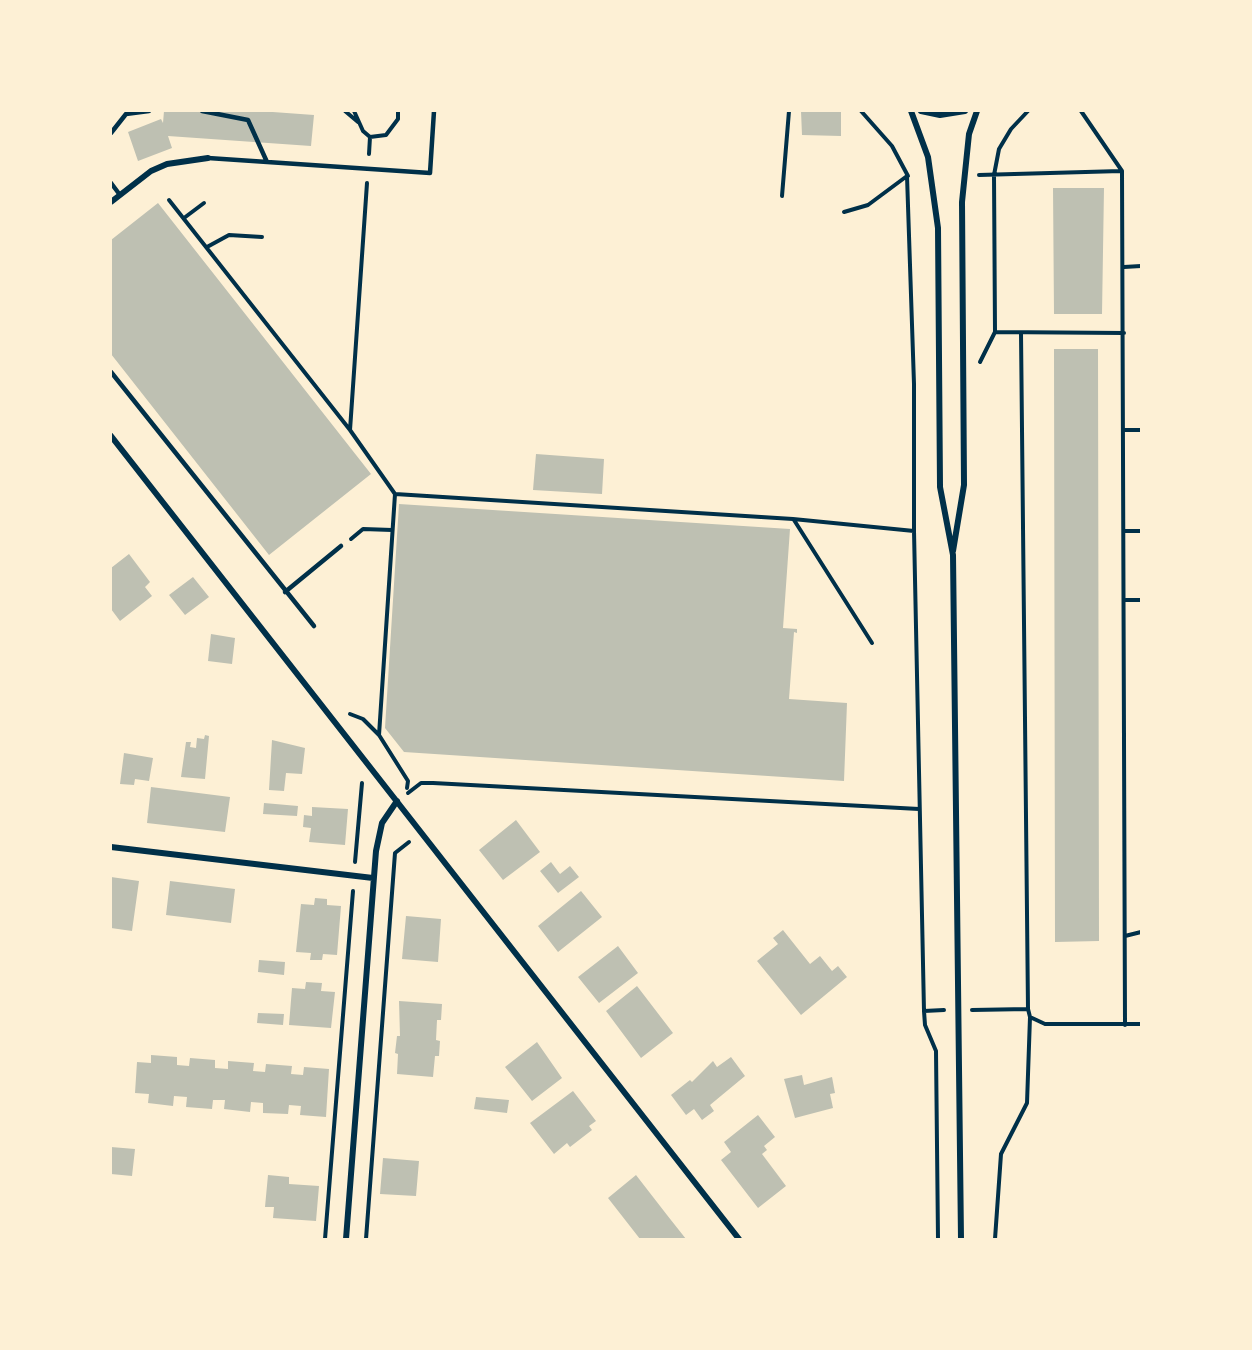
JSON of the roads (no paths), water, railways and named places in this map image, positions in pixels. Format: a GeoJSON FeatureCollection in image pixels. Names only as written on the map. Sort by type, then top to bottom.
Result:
{"type":"FeatureCollection","features":[{"type":"Feature","properties":{"kind":"street"},"geometry":{"type":"LineString","coordinates":[[911,111],[928,157],[937,205],[940,487],[953,555]]}},
{"type":"Feature","properties":{"kind":"street"},"geometry":{"type":"LineString","coordinates":[[921,111],[940,115],[965,111]]}},
{"type":"Feature","properties":{"kind":"street"},"geometry":{"type":"LineString","coordinates":[[962,1239],[953,555],[964,486],[963,193],[969,134],[977,111]]}},
{"type":"Feature","properties":{"kind":"street"},"geometry":{"type":"LineString","coordinates":[[111,202],[151,171],[168,164],[208,158]]}},
{"type":"Feature","properties":{"kind":"street"},"geometry":{"type":"LineString","coordinates":[[111,436],[739,1239]]}},
{"type":"Feature","properties":{"kind":"street"},"geometry":{"type":"LineString","coordinates":[[346,1239],[373,878],[382,823],[397,801]]}},
{"type":"Feature","properties":{"kind":"street"},"geometry":{"type":"LineString","coordinates":[[111,847],[373,878]]}},
{"type":"Feature","properties":{"kind":"lane"},"geometry":{"type":"LineString","coordinates":[[111,133],[126,114],[149,111]]}},
{"type":"Feature","properties":{"kind":"lane"},"geometry":{"type":"LineString","coordinates":[[202,111],[248,120],[267,162]]}},
{"type":"Feature","properties":{"kind":"lane"},"geometry":{"type":"LineString","coordinates":[[208,158],[430,172],[434,111]]}},
{"type":"Feature","properties":{"kind":"lane"},"geometry":{"type":"LineString","coordinates":[[111,183],[120,195]]}},
{"type":"Feature","properties":{"kind":"lane"},"geometry":{"type":"LineString","coordinates":[[111,372],[314,626]]}},
{"type":"Feature","properties":{"kind":"lane"},"geometry":{"type":"LineString","coordinates":[[285,592],[341,546]]}}]}
